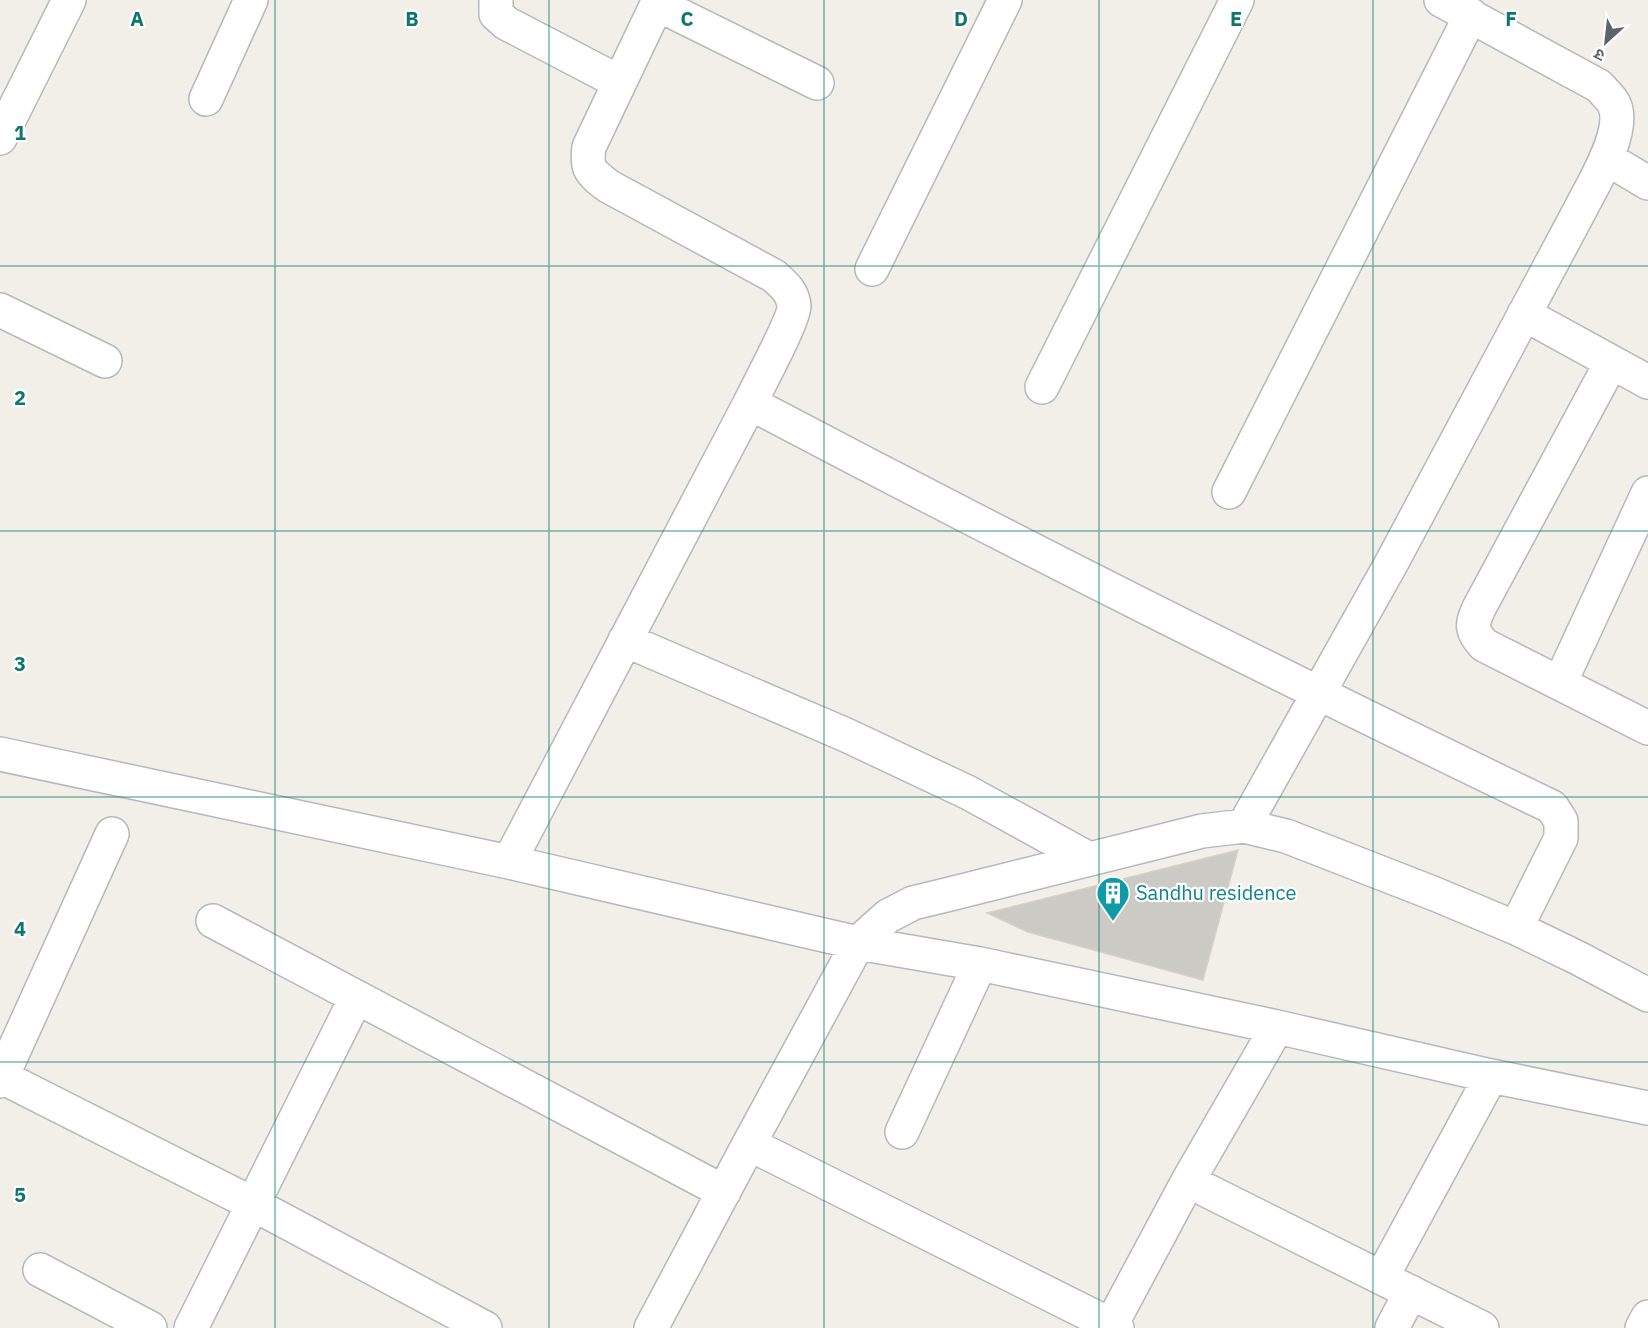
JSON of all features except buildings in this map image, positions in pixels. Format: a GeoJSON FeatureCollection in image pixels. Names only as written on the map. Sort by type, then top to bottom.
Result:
{"type":"FeatureCollection","features":[{"type":"Feature","properties":{"kind":"street"},"geometry":{"type":"LineString","coordinates":[[0,138],[69,0]]}},
{"type":"Feature","properties":{"kind":"street"},"geometry":{"type":"LineString","coordinates":[[206,99],[251,0]]}},
{"type":"Feature","properties":{"kind":"street"},"geometry":{"type":"LineString","coordinates":[[496,0],[496,14],[506,22],[619,82]]}},
{"type":"Feature","properties":{"kind":"street"},"geometry":{"type":"LineString","coordinates":[[872,269],[1005,0]]}},
{"type":"Feature","properties":{"kind":"street"},"geometry":{"type":"LineString","coordinates":[[1042,387],[1237,0]]}},
{"type":"Feature","properties":{"kind":"street"},"geometry":{"type":"LineString","coordinates":[[1244,826],[1392,562],[1606,158],[1617,126],[1615,105],[1599,86],[1441,0]]}},
{"type":"Feature","properties":{"kind":"street"},"geometry":{"type":"LineString","coordinates":[[509,862],[750,403],[786,329],[794,307],[789,289],[774,276],[608,186],[594,176],[587,162],[589,147],[658,2],[817,83]]}},
{"type":"Feature","properties":{"kind":"street"},"geometry":{"type":"LineString","coordinates":[[1229,492],[1471,15]]}},
{"type":"Feature","properties":{"kind":"street"},"geometry":{"type":"LineString","coordinates":[[1606,158],[1648,183]]}},
{"type":"Feature","properties":{"kind":"street"},"geometry":{"type":"LineString","coordinates":[[0,310],[105,361]]}},
{"type":"Feature","properties":{"kind":"street"},"geometry":{"type":"LineString","coordinates":[[1524,314],[1648,382]]}},
{"type":"Feature","properties":{"kind":"street"},"geometry":{"type":"LineString","coordinates":[[1611,363],[1479,608],[1473,622],[1474,634],[1484,645],[1647,724]]}},
{"type":"Feature","properties":{"kind":"street"},"geometry":{"type":"LineString","coordinates":[[750,403],[1062,566],[1317,694],[1552,807],[1561,821],[1561,838],[1516,928]]}},
{"type":"Feature","properties":{"kind":"street"},"geometry":{"type":"LineString","coordinates":[[1560,683],[1648,493]]}},
{"type":"Feature","properties":{"kind":"street"},"geometry":{"type":"LineString","coordinates":[[625,640],[856,739],[967,792],[1089,859]]}},
{"type":"Feature","properties":{"kind":"street"},"geometry":{"type":"LineString","coordinates":[[0,754],[509,862],[858,943],[980,964],[1277,1027],[1491,1076],[1648,1108]]}},
{"type":"Feature","properties":{"kind":"street"},"geometry":{"type":"LineString","coordinates":[[651,1328],[858,943],[888,916],[913,903],[1202,831],[1244,826],[1286,836],[1435,894],[1516,928],[1648,995]]}},
{"type":"Feature","properties":{"kind":"street"},"geometry":{"type":"LineString","coordinates":[[112,834],[1,1078],[251,1203],[485,1328]]}},
{"type":"Feature","properties":{"kind":"street"},"geometry":{"type":"LineString","coordinates":[[213,921],[724,1192]]}},
{"type":"Feature","properties":{"kind":"street"},"geometry":{"type":"LineString","coordinates":[[902,1132],[980,964]]}},
{"type":"Feature","properties":{"kind":"street"},"geometry":{"type":"LineString","coordinates":[[191,1328],[251,1203],[356,998]]}},
{"type":"Feature","properties":{"kind":"street"},"geometry":{"type":"LineString","coordinates":[[749,1144],[1114,1326],[1188,1181],[1277,1027]]}},
{"type":"Feature","properties":{"kind":"street"},"geometry":{"type":"LineString","coordinates":[[1382,1277],[1491,1076]]}},
{"type":"Feature","properties":{"kind":"street"},"geometry":{"type":"LineString","coordinates":[[1188,1181],[1482,1328]]}},
{"type":"Feature","properties":{"kind":"street"},"geometry":{"type":"LineString","coordinates":[[40,1270],[150,1328]]}},
{"type":"Feature","properties":{"kind":"street"},"geometry":{"type":"LineString","coordinates":[[1392,1328],[1411,1292]]}},
{"type":"Feature","properties":{"kind":"street"},"geometry":{"type":"LineString","coordinates":[[1642,1328],[1648,1317]]}},
{"type":"Feature","properties":{"kind":"place","name":"Sandhu residence"},"geometry":{"type":"Point","coordinates":[1113,922]}}]}
